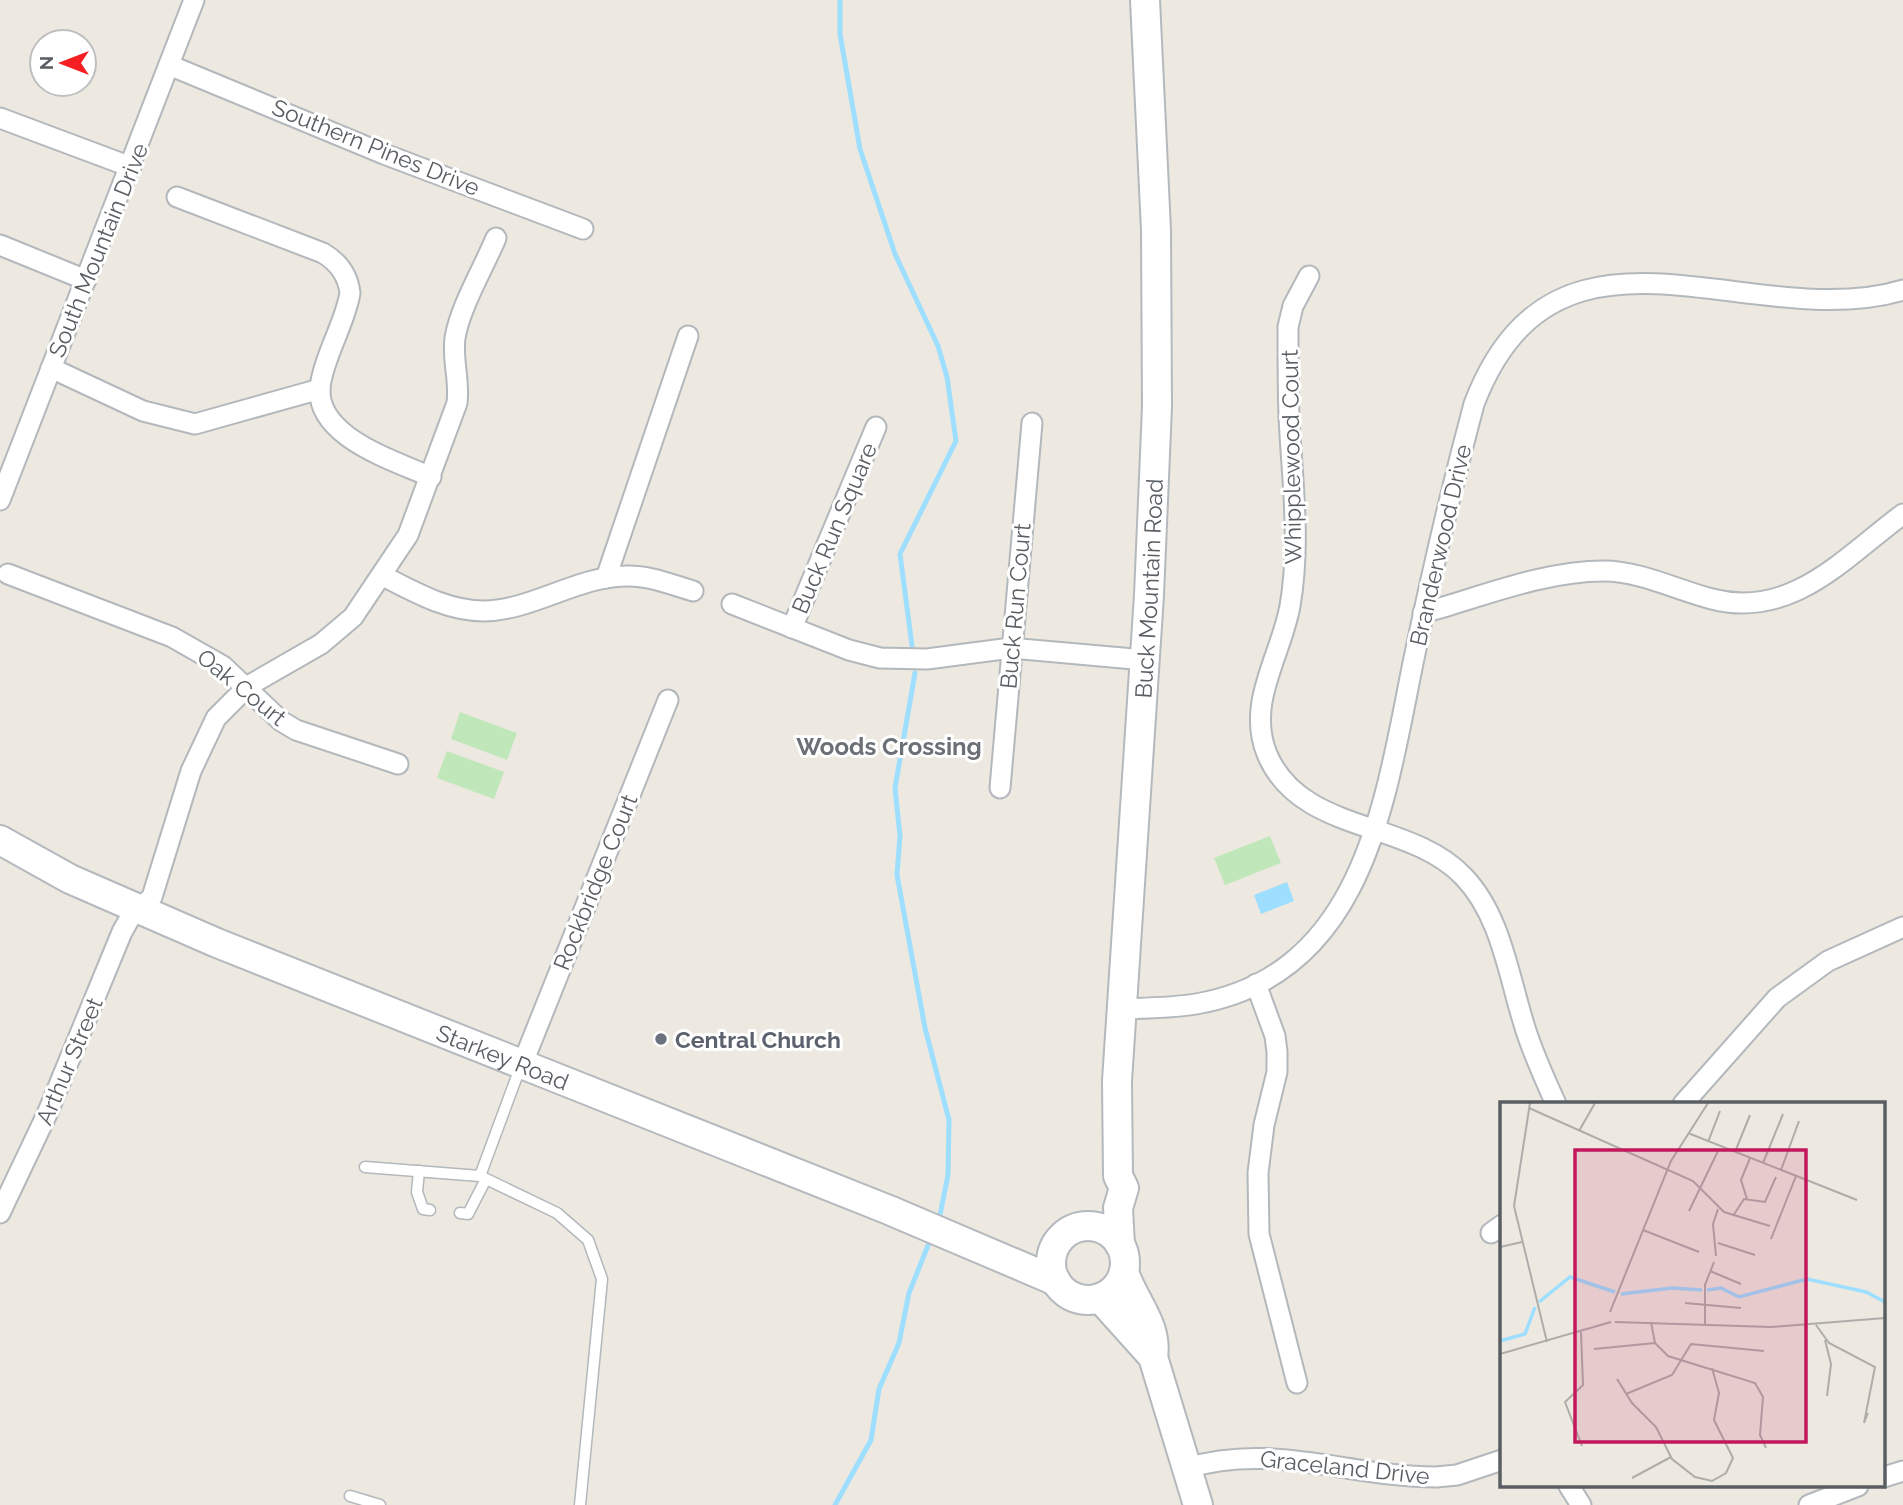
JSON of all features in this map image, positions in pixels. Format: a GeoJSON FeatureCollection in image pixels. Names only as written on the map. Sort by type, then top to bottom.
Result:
{"type":"FeatureCollection","features":[{"type":"Feature","properties":{"kind":"main road","name":"Buck Mountain Road"},"geometry":{"type":"LineString","coordinates":[[1122,1258],[1118,1208],[1124,1188],[1118,1176],[1116,1081],[1145,660],[1157,407],[1156,230],[1145,0]]}},
{"type":"Feature","properties":{"kind":"main road","name":"Starkey Road"},"geometry":{"type":"LineString","coordinates":[[0,841],[70,879],[137,910],[888,1210],[1056,1281]]}},
{"type":"Feature","properties":{"kind":"main road"},"geometry":{"type":"LineString","coordinates":[[1118,1176],[1109,1182],[1096,1209],[1082,1227],[1062,1237],[1052,1258],[1056,1281],[1075,1298],[1100,1298],[1119,1283],[1122,1258]]}},
{"type":"Feature","properties":{"kind":"main road"},"geometry":{"type":"LineString","coordinates":[[1082,1227],[1104,1230],[1122,1258],[1137,1304],[1156,1339],[1153,1357]]}},
{"type":"Feature","properties":{"kind":"main road"},"geometry":{"type":"LineString","coordinates":[[1010,1261],[1056,1246]]}},
{"type":"Feature","properties":{"kind":"main road"},"geometry":{"type":"LineString","coordinates":[[1100,1298],[1153,1357],[1198,1505]]}},
{"type":"Feature","properties":{"kind":"street","name":"South Mountain Drive"},"geometry":{"type":"LineString","coordinates":[[0,500],[7,461],[51,368],[194,0]]}},
{"type":"Feature","properties":{"kind":"street","name":"Southern Pines Drive"},"geometry":{"type":"LineString","coordinates":[[169,65],[384,154],[583,229]]}},
{"type":"Feature","properties":{"kind":"street"},"geometry":{"type":"LineString","coordinates":[[0,118],[131,167]]}},
{"type":"Feature","properties":{"kind":"street"},"geometry":{"type":"LineString","coordinates":[[177,197],[323,253],[341,268],[349,281],[347,308],[320,389],[323,408],[338,430],[365,447],[430,477]]}},
{"type":"Feature","properties":{"kind":"street","name":"Arthur Street"},"geometry":{"type":"LineString","coordinates":[[0,1213],[47,1114],[122,932],[137,910],[152,897],[191,771],[206,736],[231,701],[248,686],[321,644],[344,625],[383,576],[408,535],[457,403],[460,387],[455,337],[496,238]]}},
{"type":"Feature","properties":{"kind":"street"},"geometry":{"type":"LineString","coordinates":[[0,245],[86,280]]}},
{"type":"Feature","properties":{"kind":"street","name":"Whipplewood Court"},"geometry":{"type":"LineString","coordinates":[[1309,276],[1293,306],[1288,327],[1295,567],[1290,608],[1263,692],[1261,733],[1275,771],[1289,787],[1324,811],[1428,849],[1465,877],[1479,896],[1504,954],[1523,1022],[1555,1102]]}},
{"type":"Feature","properties":{"kind":"street","name":"Branderwood Drive"},"geometry":{"type":"LineString","coordinates":[[1121,1009],[1196,1004],[1256,984],[1284,968],[1330,924],[1362,870],[1392,766],[1453,482],[1483,379],[1517,332],[1541,311],[1588,289],[1638,281],[1821,299],[1857,299],[1903,290]]}},
{"type":"Feature","properties":{"kind":"street"},"geometry":{"type":"LineString","coordinates":[[606,578],[688,336]]}},
{"type":"Feature","properties":{"kind":"street"},"geometry":{"type":"LineString","coordinates":[[51,368],[143,411],[173,421],[195,424],[320,389]]}},
{"type":"Feature","properties":{"kind":"street","name":"Buck Run Court"},"geometry":{"type":"LineString","coordinates":[[1000,788],[1032,423]]}},
{"type":"Feature","properties":{"kind":"street","name":"Buck Run Square"},"geometry":{"type":"LineString","coordinates":[[792,628],[876,427]]}},
{"type":"Feature","properties":{"kind":"street"},"geometry":{"type":"LineString","coordinates":[[1423,613],[1539,580],[1587,571],[1629,574],[1715,600],[1762,601],[1805,587],[1833,571],[1903,514]]}},
{"type":"Feature","properties":{"kind":"street","name":"Oak Court"},"geometry":{"type":"LineString","coordinates":[[9,574],[172,637],[223,666],[248,686],[261,703],[296,730],[398,764]]}},
{"type":"Feature","properties":{"kind":"street"},"geometry":{"type":"LineString","coordinates":[[383,576],[436,602],[485,611],[512,607],[606,578],[648,578],[692,591]]}},
{"type":"Feature","properties":{"kind":"street"},"geometry":{"type":"LineString","coordinates":[[732,604],[880,658],[928,659],[1011,648],[1145,660]]}},
{"type":"Feature","properties":{"kind":"street","name":"Rockbridge Court"},"geometry":{"type":"LineString","coordinates":[[522,1065],[668,700]]}},
{"type":"Feature","properties":{"kind":"street"},"geometry":{"type":"LineString","coordinates":[[1685,1102],[1777,998],[1828,961],[1903,927]]}},
{"type":"Feature","properties":{"kind":"street"},"geometry":{"type":"LineString","coordinates":[[1256,984],[1278,1052],[1277,1072],[1264,1125],[1258,1173],[1258,1224],[1297,1383]]}},
{"type":"Feature","properties":{"kind":"street","name":"Graceland Drive"},"geometry":{"type":"LineString","coordinates":[[1187,1468],[1240,1456],[1436,1477],[1457,1475],[1500,1461]]}},
{"type":"Feature","properties":{"kind":"street"},"geometry":{"type":"LineString","coordinates":[[1885,1477],[1903,1471]]}},
{"type":"Feature","properties":{"kind":"street"},"geometry":{"type":"LineString","coordinates":[[1570,1488],[1581,1505]]}},
{"type":"Feature","properties":{"kind":"street"},"geometry":{"type":"LineString","coordinates":[[1809,1505],[1853,1488]]}},
{"type":"Feature","properties":{"kind":"lane"},"geometry":{"type":"LineString","coordinates":[[460,1213],[468,1214],[522,1065]]}},
{"type":"Feature","properties":{"kind":"lane"},"geometry":{"type":"LineString","coordinates":[[365,1167],[483,1177],[557,1213],[588,1240],[602,1279],[580,1505]]}},
{"type":"Feature","properties":{"kind":"lane"},"geometry":{"type":"LineString","coordinates":[[419,1171],[417,1192],[423,1209],[430,1210]]}},
{"type":"Feature","properties":{"kind":"lane"},"geometry":{"type":"LineString","coordinates":[[350,1496],[380,1505]]}},
{"type":"Feature","properties":{"kind":"green space"},"geometry":{"type":"Polygon","coordinates":[[[460,712],[517,733],[507,760],[451,739],[460,712]]]}},
{"type":"Feature","properties":{"kind":"green space"},"geometry":{"type":"Polygon","coordinates":[[[447,751],[504,772],[494,799],[437,778],[447,751]]]}},
{"type":"Feature","properties":{"kind":"green space"},"geometry":{"type":"Polygon","coordinates":[[[1270,836],[1281,863],[1225,885],[1214,858],[1270,836]]]}},
{"type":"Feature","properties":{"kind":"water"},"geometry":{"type":"Polygon","coordinates":[[[1287,882],[1294,901],[1261,914],[1254,895],[1287,882]]]}},
{"type":"Feature","properties":{"kind":"waterway"},"geometry":{"type":"LineString","coordinates":[[840,0],[840,34],[860,149],[895,254],[938,346],[947,377],[956,441],[900,554],[912,646]]}},
{"type":"Feature","properties":{"kind":"waterway"},"geometry":{"type":"LineString","coordinates":[[915,673],[895,788],[900,836],[897,875],[925,1028],[949,1120],[948,1175],[940,1215]]}},
{"type":"Feature","properties":{"kind":"waterway"},"geometry":{"type":"LineString","coordinates":[[835,1505],[871,1440],[879,1389],[899,1343],[909,1293],[929,1243]]}},
{"type":"Feature","properties":{"kind":"place","name":"Central Church"},"geometry":{"type":"Point","coordinates":[661,1039]}},
{"type":"Feature","properties":{"kind":"district","name":"Woods Crossing"},"geometry":{"type":"Point","coordinates":[889,746]}}]}
